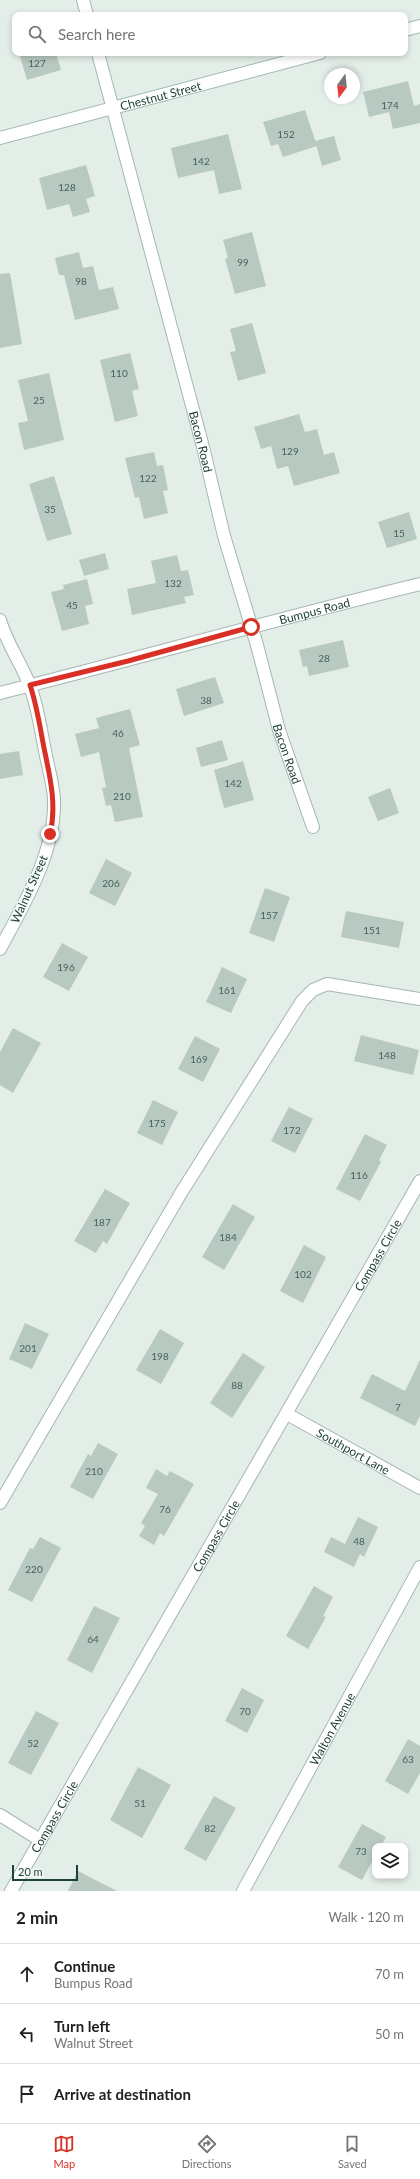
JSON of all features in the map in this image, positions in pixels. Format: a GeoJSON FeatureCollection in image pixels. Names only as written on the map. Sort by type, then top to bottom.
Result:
{"type":"FeatureCollection","features":[{"type":"Feature","properties":{"kind":"street"},"geometry":{"type":"LineString","coordinates":[[83,0],[86,12]]}},
{"type":"Feature","properties":{"kind":"street"},"geometry":{"type":"LineString","coordinates":[[408,29],[420,26]]}},
{"type":"Feature","properties":{"kind":"street","name":"Bacon Road"},"geometry":{"type":"LineString","coordinates":[[99,56],[203,447],[224,536],[279,730],[313,827]]}},
{"type":"Feature","properties":{"kind":"street","name":"Chestnut Street"},"geometry":{"type":"LineString","coordinates":[[0,138],[309,56]]}},
{"type":"Feature","properties":{"kind":"street","name":"Bumpus Road"},"geometry":{"type":"LineString","coordinates":[[0,693],[420,584]]}},
{"type":"Feature","properties":{"kind":"street","name":"Walnut Street"},"geometry":{"type":"LineString","coordinates":[[0,620],[3,632],[30,685],[36,702],[54,798],[53,823],[34,882],[0,949]]}},
{"type":"Feature","properties":{"kind":"street"},"geometry":{"type":"LineString","coordinates":[[0,1503],[181,1193],[308,994],[319,986],[336,984],[420,999]]}},
{"type":"Feature","properties":{"kind":"street","name":"Compass Circle"},"geometry":{"type":"LineString","coordinates":[[11,1891],[420,1181]]}},
{"type":"Feature","properties":{"kind":"street","name":"Southport Lane"},"geometry":{"type":"LineString","coordinates":[[287,1414],[420,1488]]}},
{"type":"Feature","properties":{"kind":"street","name":"Walton Avenue"},"geometry":{"type":"LineString","coordinates":[[243,1891],[420,1567]]}},
{"type":"Feature","properties":{"kind":"street"},"geometry":{"type":"LineString","coordinates":[[0,1815],[40,1840]]}},
{"type":"Feature","properties":{"kind":"building"},"geometry":{"type":"Polygon","coordinates":[[[20,56],[57,56],[61,70],[27,80],[20,56]]]}},
{"type":"Feature","properties":{"kind":"building"},"geometry":{"type":"Polygon","coordinates":[[[408,81],[414,106],[420,104],[420,123],[393,129],[389,112],[369,117],[363,92],[408,81]]]}},
{"type":"Feature","properties":{"kind":"building"},"geometry":{"type":"Polygon","coordinates":[[[305,110],[317,146],[283,157],[278,144],[271,146],[263,122],[305,110]]]}},
{"type":"Feature","properties":{"kind":"building"},"geometry":{"type":"Polygon","coordinates":[[[228,134],[242,189],[219,194],[214,170],[178,178],[171,148],[228,134]]]}},
{"type":"Feature","properties":{"kind":"building"},"geometry":{"type":"Polygon","coordinates":[[[334,136],[341,160],[322,166],[315,141],[334,136]]]}},
{"type":"Feature","properties":{"kind":"building"},"geometry":{"type":"Polygon","coordinates":[[[86,165],[95,196],[86,199],[90,212],[73,217],[69,204],[47,210],[39,178],[86,165]]]}},
{"type":"Feature","properties":{"kind":"building"},"geometry":{"type":"Polygon","coordinates":[[[252,232],[266,286],[235,294],[225,259],[228,258],[223,240],[252,232]]]}},
{"type":"Feature","properties":{"kind":"building"},"geometry":{"type":"Polygon","coordinates":[[[79,252],[83,268],[93,266],[99,290],[113,287],[119,309],[75,320],[64,275],[59,275],[55,258],[79,252]]]}},
{"type":"Feature","properties":{"kind":"building"},"geometry":{"type":"Polygon","coordinates":[[[10,273],[22,344],[0,348],[0,274],[10,273]]]}},
{"type":"Feature","properties":{"kind":"building"},"geometry":{"type":"Polygon","coordinates":[[[252,323],[266,373],[238,381],[230,352],[236,351],[230,329],[252,323]]]}},
{"type":"Feature","properties":{"kind":"building"},"geometry":{"type":"Polygon","coordinates":[[[130,353],[139,389],[132,391],[138,416],[115,422],[100,360],[130,353]]]}},
{"type":"Feature","properties":{"kind":"building"},"geometry":{"type":"Polygon","coordinates":[[[49,373],[64,440],[24,450],[18,423],[28,421],[18,380],[49,373]]]}},
{"type":"Feature","properties":{"kind":"building"},"geometry":{"type":"Polygon","coordinates":[[[299,414],[305,432],[317,429],[324,455],[334,452],[340,473],[294,486],[288,466],[277,469],[271,446],[261,449],[254,427],[299,414]]]}},
{"type":"Feature","properties":{"kind":"building"},"geometry":{"type":"Polygon","coordinates":[[[154,452],[157,466],[163,465],[168,490],[163,491],[168,513],[144,519],[139,497],[135,498],[125,458],[154,452]]]}},
{"type":"Feature","properties":{"kind":"building"},"geometry":{"type":"Polygon","coordinates":[[[54,476],[72,534],[47,541],[29,484],[54,476]]]}},
{"type":"Feature","properties":{"kind":"building"},"geometry":{"type":"Polygon","coordinates":[[[409,512],[417,539],[387,548],[378,522],[409,512]]]}},
{"type":"Feature","properties":{"kind":"building"},"geometry":{"type":"Polygon","coordinates":[[[105,553],[109,569],[84,576],[79,560],[105,553]]]}},
{"type":"Feature","properties":{"kind":"building"},"geometry":{"type":"Polygon","coordinates":[[[177,555],[181,571],[188,570],[194,595],[184,597],[186,603],[132,615],[127,589],[156,583],[151,561],[177,555]]]}},
{"type":"Feature","properties":{"kind":"building"},"geometry":{"type":"Polygon","coordinates":[[[87,579],[93,604],[85,606],[89,624],[62,631],[51,592],[64,589],[63,585],[87,579]]]}},
{"type":"Feature","properties":{"kind":"building"},"geometry":{"type":"Polygon","coordinates":[[[343,640],[349,667],[309,676],[307,666],[303,667],[299,650],[343,640]]]}},
{"type":"Feature","properties":{"kind":"building"},"geometry":{"type":"Polygon","coordinates":[[[215,677],[224,703],[184,716],[176,689],[215,677]]]}},
{"type":"Feature","properties":{"kind":"building"},"geometry":{"type":"Polygon","coordinates":[[[130,709],[140,745],[129,748],[143,817],[115,822],[111,805],[106,806],[102,788],[106,787],[99,752],[81,757],[75,734],[99,728],[96,718],[130,709]]]}},
{"type":"Feature","properties":{"kind":"building"},"geometry":{"type":"Polygon","coordinates":[[[222,740],[228,760],[201,767],[196,748],[222,740]]]}},
{"type":"Feature","properties":{"kind":"building"},"geometry":{"type":"Polygon","coordinates":[[[19,751],[23,775],[0,779],[0,754],[19,751]]]}},
{"type":"Feature","properties":{"kind":"building"},"geometry":{"type":"Polygon","coordinates":[[[243,761],[254,800],[224,808],[214,770],[243,761]]]}},
{"type":"Feature","properties":{"kind":"building"},"geometry":{"type":"Polygon","coordinates":[[[390,788],[399,813],[378,821],[368,797],[390,788]]]}},
{"type":"Feature","properties":{"kind":"building"},"geometry":{"type":"Polygon","coordinates":[[[106,859],[132,873],[115,906],[89,893],[106,859]]]}},
{"type":"Feature","properties":{"kind":"building"},"geometry":{"type":"Polygon","coordinates":[[[265,888],[290,897],[274,942],[249,933],[265,888]]]}},
{"type":"Feature","properties":{"kind":"building"},"geometry":{"type":"Polygon","coordinates":[[[346,911],[404,922],[399,948],[341,937],[346,911]]]}},
{"type":"Feature","properties":{"kind":"building"},"geometry":{"type":"Polygon","coordinates":[[[62,943],[88,957],[69,991],[43,977],[62,943]]]}},
{"type":"Feature","properties":{"kind":"building"},"geometry":{"type":"Polygon","coordinates":[[[222,967],[247,979],[231,1013],[206,1002],[222,967]]]}},
{"type":"Feature","properties":{"kind":"building"},"geometry":{"type":"Polygon","coordinates":[[[13,1028],[41,1043],[13,1093],[0,1085],[0,1052],[13,1028]]]}},
{"type":"Feature","properties":{"kind":"building"},"geometry":{"type":"Polygon","coordinates":[[[361,1035],[419,1050],[413,1075],[354,1061],[361,1035]]]}},
{"type":"Feature","properties":{"kind":"building"},"geometry":{"type":"Polygon","coordinates":[[[195,1036],[220,1049],[203,1082],[178,1069],[195,1036]]]}},
{"type":"Feature","properties":{"kind":"building"},"geometry":{"type":"Polygon","coordinates":[[[153,1100],[178,1112],[162,1145],[137,1133],[153,1100]]]}},
{"type":"Feature","properties":{"kind":"building"},"geometry":{"type":"Polygon","coordinates":[[[289,1107],[313,1119],[295,1153],[271,1141],[289,1107]]]}},
{"type":"Feature","properties":{"kind":"building"},"geometry":{"type":"Polygon","coordinates":[[[365,1134],[387,1145],[379,1160],[381,1162],[360,1201],[336,1189],[365,1134]]]}},
{"type":"Feature","properties":{"kind":"building"},"geometry":{"type":"Polygon","coordinates":[[[105,1189],[130,1203],[107,1244],[103,1241],[96,1253],[74,1241],[105,1189]]]}},
{"type":"Feature","properties":{"kind":"building"},"geometry":{"type":"Polygon","coordinates":[[[233,1204],[255,1217],[224,1270],[202,1257],[233,1204]]]}},
{"type":"Feature","properties":{"kind":"building"},"geometry":{"type":"Polygon","coordinates":[[[304,1245],[326,1257],[303,1303],[280,1291],[304,1245]]]}},
{"type":"Feature","properties":{"kind":"building"},"geometry":{"type":"Polygon","coordinates":[[[25,1323],[49,1334],[32,1369],[9,1359],[25,1323]]]}},
{"type":"Feature","properties":{"kind":"building"},"geometry":{"type":"Polygon","coordinates":[[[160,1329],[184,1343],[161,1384],[136,1370],[160,1329]]]}},
{"type":"Feature","properties":{"kind":"building"},"geometry":{"type":"Polygon","coordinates":[[[243,1353],[265,1367],[232,1418],[210,1403],[243,1353]]]}},
{"type":"Feature","properties":{"kind":"building"},"geometry":{"type":"Polygon","coordinates":[[[420,1360],[420,1416],[415,1426],[360,1398],[372,1374],[405,1391],[420,1360]]]}},
{"type":"Feature","properties":{"kind":"building"},"geometry":{"type":"Polygon","coordinates":[[[98,1443],[118,1454],[93,1499],[70,1487],[88,1454],[91,1456],[98,1443]]]}},
{"type":"Feature","properties":{"kind":"building"},"geometry":{"type":"Polygon","coordinates":[[[156,1469],[167,1476],[170,1471],[194,1484],[164,1536],[160,1533],[154,1545],[139,1536],[145,1526],[141,1523],[158,1494],[146,1488],[156,1469]]]}},
{"type":"Feature","properties":{"kind":"building"},"geometry":{"type":"Polygon","coordinates":[[[358,1517],[378,1527],[364,1557],[360,1554],[354,1567],[324,1552],[331,1537],[345,1544],[358,1517]]]}},
{"type":"Feature","properties":{"kind":"building"},"geometry":{"type":"Polygon","coordinates":[[[40,1537],[61,1548],[32,1602],[8,1590],[30,1548],[33,1549],[40,1537]]]}},
{"type":"Feature","properties":{"kind":"building"},"geometry":{"type":"Polygon","coordinates":[[[314,1586],[333,1597],[323,1616],[326,1617],[308,1649],[286,1636],[314,1586]]]}},
{"type":"Feature","properties":{"kind":"building"},"geometry":{"type":"Polygon","coordinates":[[[94,1606],[120,1618],[92,1673],[67,1660],[94,1606]]]}},
{"type":"Feature","properties":{"kind":"building"},"geometry":{"type":"Polygon","coordinates":[[[242,1688],[264,1700],[247,1733],[225,1721],[242,1688]]]}},
{"type":"Feature","properties":{"kind":"building"},"geometry":{"type":"Polygon","coordinates":[[[36,1711],[59,1723],[31,1775],[8,1763],[36,1711]]]}},
{"type":"Feature","properties":{"kind":"building"},"geometry":{"type":"Polygon","coordinates":[[[408,1739],[420,1746],[420,1773],[408,1794],[385,1781],[408,1739]]]}},
{"type":"Feature","properties":{"kind":"building"},"geometry":{"type":"Polygon","coordinates":[[[138,1767],[171,1785],[142,1838],[110,1820],[138,1767]]]}},
{"type":"Feature","properties":{"kind":"building"},"geometry":{"type":"Polygon","coordinates":[[[214,1796],[236,1808],[206,1861],[184,1849],[214,1796]]]}},
{"type":"Feature","properties":{"kind":"building"},"geometry":{"type":"Polygon","coordinates":[[[362,1824],[386,1837],[383,1843],[372,1843],[372,1862],[362,1880],[338,1867],[362,1824]]]}},
{"type":"Feature","properties":{"kind":"building"},"geometry":{"type":"Polygon","coordinates":[[[78,1871],[117,1891],[68,1891],[78,1871]]]}},
{"type":"Feature","properties":{"kind":"route"},"geometry":{"type":"LineString","coordinates":[[50,834],[53,823],[54,798],[36,702],[30,685],[128,661],[251,627]]}}]}
